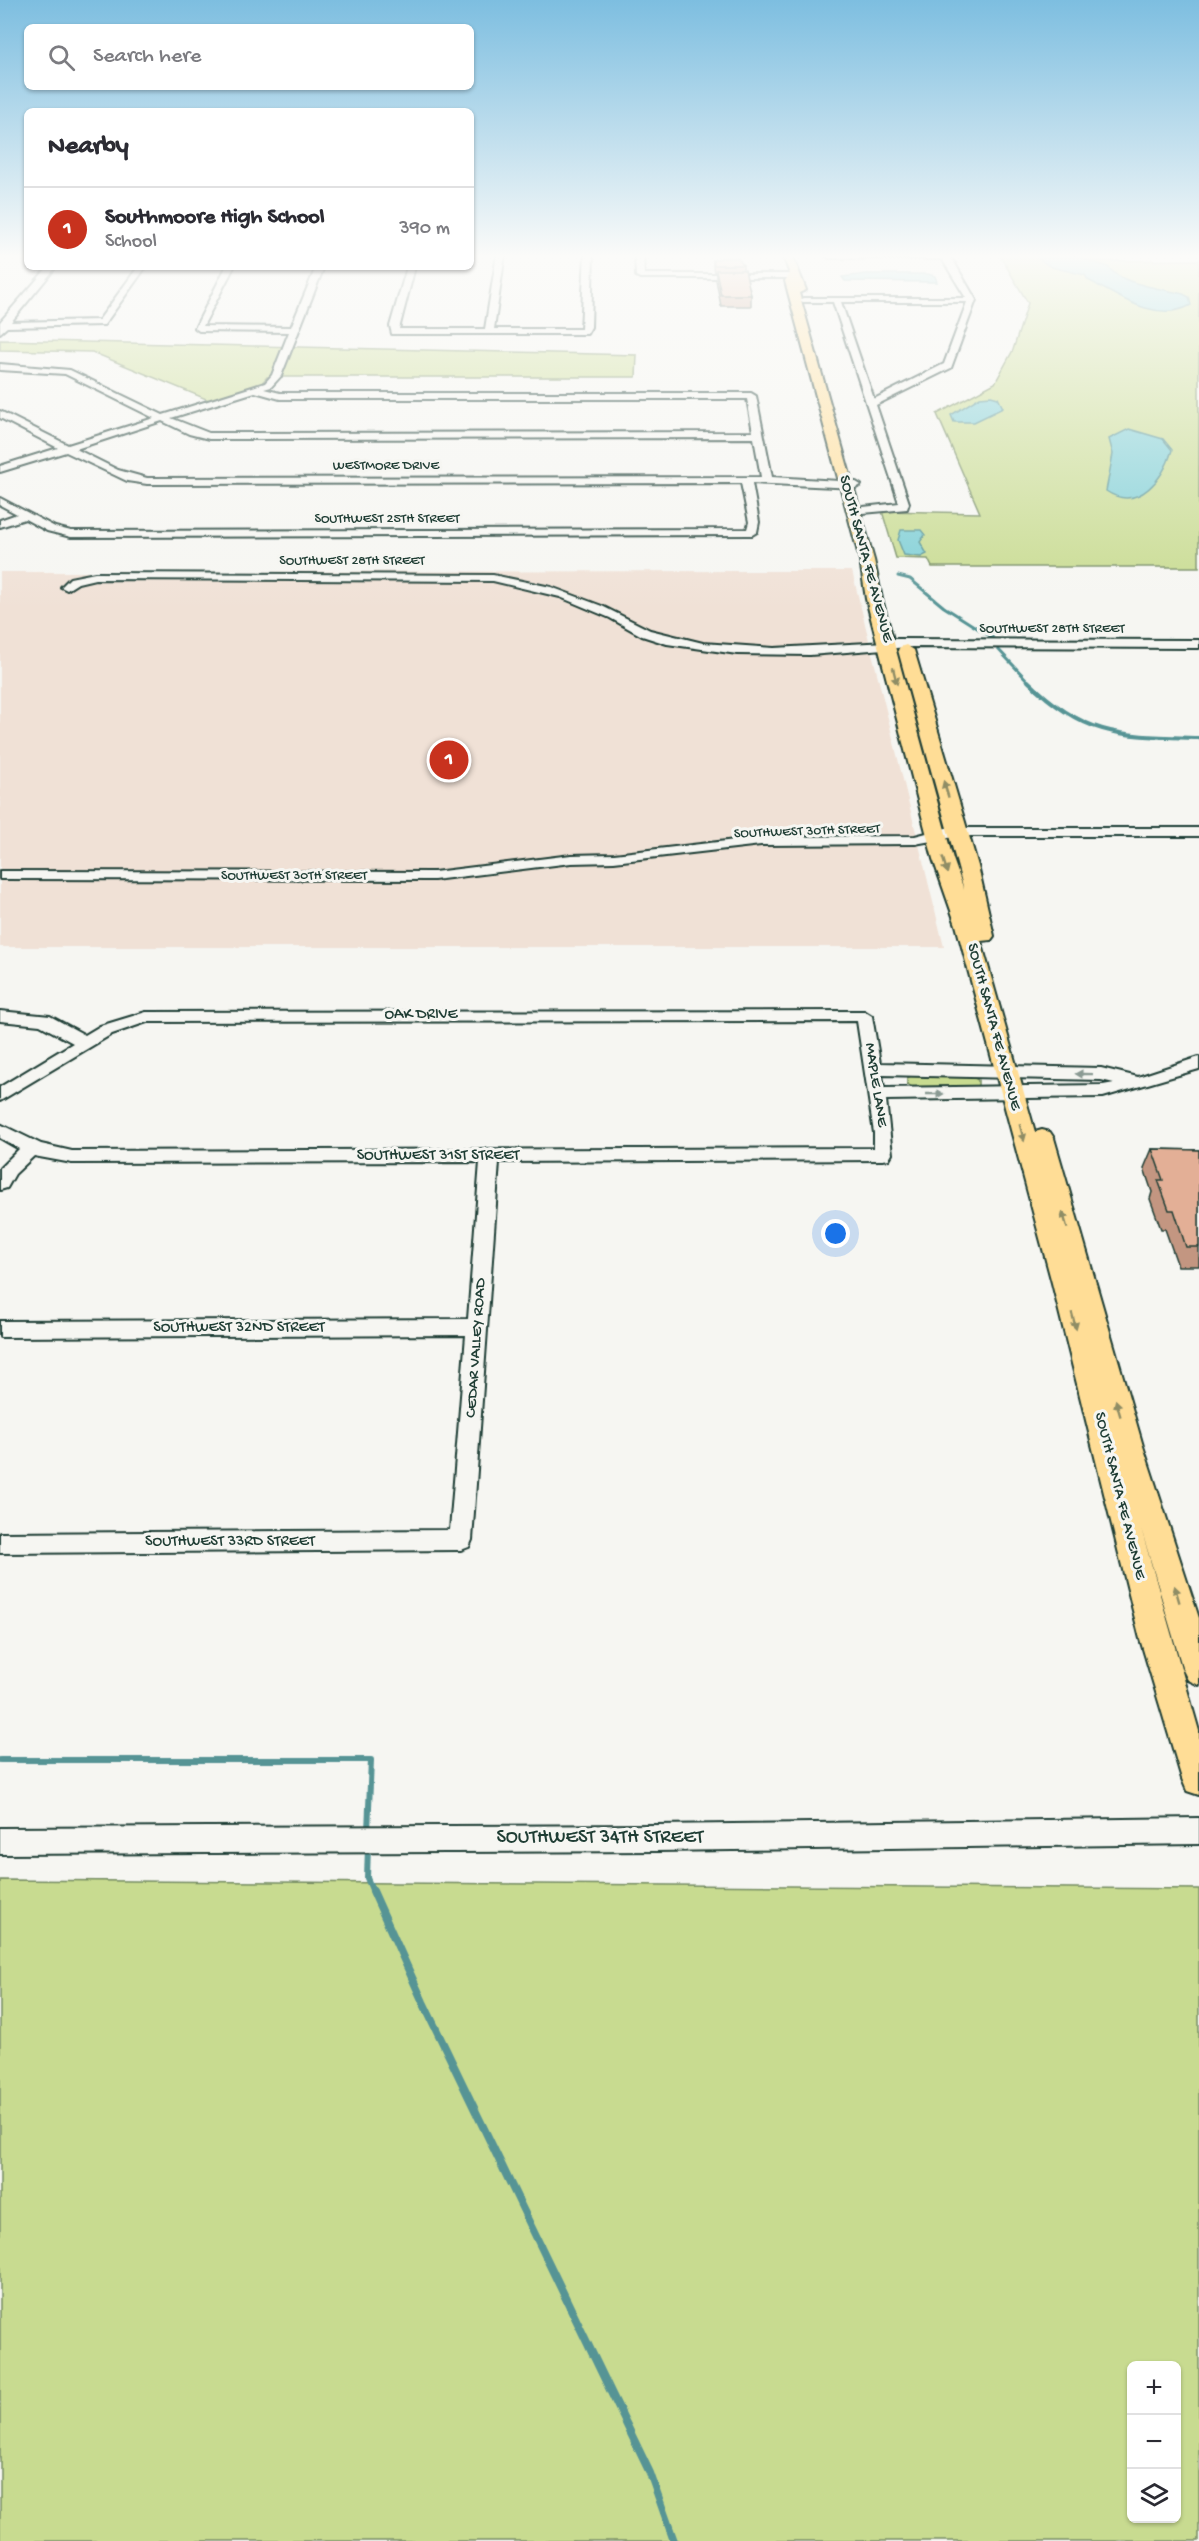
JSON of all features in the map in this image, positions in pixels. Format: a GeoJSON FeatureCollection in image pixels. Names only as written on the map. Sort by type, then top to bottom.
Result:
{"type":"FeatureCollection","features":[{"type":"Feature","properties":{"kind":"main road","name":"SOUTH SANTA FE AVENUE"},"geometry":{"type":"LineString","coordinates":[[817,373],[849,480],[863,510],[893,644]]}},
{"type":"Feature","properties":{"kind":"main road","name":"SOUTH SANTA FE AVENUE"},"geometry":{"type":"LineString","coordinates":[[822,373],[944,833],[1017,1081],[1199,1670]]}},
{"type":"Feature","properties":{"kind":"main road","name":"SOUTH SANTA FE AVENUE"},"geometry":{"type":"LineString","coordinates":[[1017,1081],[1139,1581],[1171,1699],[1199,1779]]}},
{"type":"Feature","properties":{"kind":"street"},"geometry":{"type":"LineString","coordinates":[[68,373],[199,434],[218,436],[759,435]]}},
{"type":"Feature","properties":{"kind":"street"},"geometry":{"type":"LineString","coordinates":[[0,469],[257,390],[274,379],[277,373]]}},
{"type":"Feature","properties":{"kind":"street"},"geometry":{"type":"LineString","coordinates":[[860,373],[904,503],[903,507],[897,509],[863,510]]}},
{"type":"Feature","properties":{"kind":"street"},"geometry":{"type":"LineString","coordinates":[[870,404],[934,373]]}},
{"type":"Feature","properties":{"kind":"street"},"geometry":{"type":"LineString","coordinates":[[257,390],[280,396],[751,396],[767,480]]}},
{"type":"Feature","properties":{"kind":"street","name":"WESTMORE DRIVE"},"geometry":{"type":"LineString","coordinates":[[0,414],[125,477],[147,481],[849,480]]}},
{"type":"Feature","properties":{"kind":"street","name":"SOUTHWEST 25TH STREET"},"geometry":{"type":"LineString","coordinates":[[0,501],[57,531],[81,534],[752,532],[754,522],[746,480]]}},
{"type":"Feature","properties":{"kind":"street"},"geometry":{"type":"LineString","coordinates":[[0,524],[25,515]]}},
{"type":"Feature","properties":{"kind":"street","name":"SOUTHWEST 28TH STREET"},"geometry":{"type":"LineString","coordinates":[[68,587],[74,580],[94,576],[493,578],[533,584],[562,593],[646,633],[725,648],[858,649],[893,644],[1199,644]]}},
{"type":"Feature","properties":{"kind":"street","name":"SOUTHWEST 30TH STREET"},"geometry":{"type":"LineString","coordinates":[[0,875],[434,876],[761,841],[915,840],[944,833],[1199,832]]}},
{"type":"Feature","properties":{"kind":"street"},"geometry":{"type":"LineString","coordinates":[[0,1016],[44,1020],[85,1042]]}},
{"type":"Feature","properties":{"kind":"street","name":"OAK DRIVE"},"geometry":{"type":"LineString","coordinates":[[0,1095],[106,1030],[132,1020],[165,1016],[864,1016]]}},
{"type":"Feature","properties":{"kind":"street","name":"MAPLE LANE"},"geometry":{"type":"LineString","coordinates":[[864,1016],[877,1094],[883,1154]]}},
{"type":"Feature","properties":{"kind":"street"},"geometry":{"type":"LineString","coordinates":[[873,1069],[1103,1091],[1141,1082],[1199,1063]]}},
{"type":"Feature","properties":{"kind":"street"},"geometry":{"type":"LineString","coordinates":[[877,1094],[1017,1081]]}},
{"type":"Feature","properties":{"kind":"street","name":"SOUTHWEST 31ST STREET"},"geometry":{"type":"LineString","coordinates":[[0,1130],[30,1149],[45,1154],[72,1157],[883,1154]]}},
{"type":"Feature","properties":{"kind":"street"},"geometry":{"type":"LineString","coordinates":[[0,1183],[9,1169],[30,1149]]}},
{"type":"Feature","properties":{"kind":"street","name":"CEDAR VALLEY ROAD"},"geometry":{"type":"LineString","coordinates":[[461,1540],[490,1156]]}},
{"type":"Feature","properties":{"kind":"street","name":"SOUTHWEST 32ND STREET"},"geometry":{"type":"LineString","coordinates":[[0,1329],[478,1327]]}},
{"type":"Feature","properties":{"kind":"street","name":"SOUTHWEST 33RD STREET"},"geometry":{"type":"LineString","coordinates":[[0,1543],[461,1540]]}},
{"type":"Feature","properties":{"kind":"street","name":"SOUTHWEST 34TH STREET"},"geometry":{"type":"LineString","coordinates":[[0,1840],[657,1839],[1199,1832]]}},
{"type":"Feature","properties":{"kind":"shaded area"},"geometry":{"type":"Polygon","coordinates":[[[852,571],[944,947],[0,947],[0,572],[852,571]]]}},
{"type":"Feature","properties":{"kind":"green space"},"geometry":{"type":"Polygon","coordinates":[[[142,373],[636,373],[636,377],[267,377],[260,385],[211,401],[142,373]]]}},
{"type":"Feature","properties":{"kind":"green space"},"geometry":{"type":"Polygon","coordinates":[[[1001,373],[1199,373],[1199,567],[932,567],[928,559],[896,558],[882,511],[980,513],[937,414],[995,383],[1001,373]]]}},
{"type":"Feature","properties":{"kind":"green space"},"geometry":{"type":"Polygon","coordinates":[[[913,1075],[969,1075],[978,1080],[978,1087],[972,1090],[917,1090],[907,1084],[907,1078],[913,1075]]]}},
{"type":"Feature","properties":{"kind":"green space"},"geometry":{"type":"Polygon","coordinates":[[[0,1880],[1199,1889],[1199,2541],[0,2541],[0,1880]]]}},
{"type":"Feature","properties":{"kind":"water"},"geometry":{"type":"Polygon","coordinates":[[[980,397],[998,398],[1003,408],[974,422],[954,422],[951,415],[980,397]]]}},
{"type":"Feature","properties":{"kind":"water"},"geometry":{"type":"Polygon","coordinates":[[[1129,429],[1163,439],[1172,450],[1156,481],[1139,495],[1129,498],[1118,497],[1106,491],[1113,454],[1109,439],[1129,429]]]}},
{"type":"Feature","properties":{"kind":"water"},"geometry":{"type":"Polygon","coordinates":[[[901,530],[921,530],[925,535],[920,542],[927,554],[921,557],[904,555],[898,540],[901,530]]]}},
{"type":"Feature","properties":{"kind":"building"},"geometry":{"type":"Polygon","coordinates":[[[1152,1149],[1199,1150],[1199,1247],[1186,1247],[1174,1210],[1169,1210],[1158,1180],[1163,1180],[1152,1149]]]}},
{"type":"Feature","properties":{"kind":"waterway"},"geometry":{"type":"LineString","coordinates":[[898,576],[910,579],[944,607],[993,638]]}},
{"type":"Feature","properties":{"kind":"waterway"},"geometry":{"type":"LineString","coordinates":[[997,648],[1028,681]]}},
{"type":"Feature","properties":{"kind":"waterway"},"geometry":{"type":"LineString","coordinates":[[1028,681],[1068,714],[1087,724],[1127,734],[1199,738]]}},
{"type":"Feature","properties":{"kind":"waterway"},"geometry":{"type":"LineString","coordinates":[[0,1760],[371,1760],[368,1831]]}},
{"type":"Feature","properties":{"kind":"waterway"},"geometry":{"type":"LineString","coordinates":[[368,1846],[367,1878],[373,1892]]}},
{"type":"Feature","properties":{"kind":"waterway"},"geometry":{"type":"LineString","coordinates":[[373,1891],[423,2002],[650,2473],[674,2541]]}},
{"type":"Feature","properties":{"kind":"place","name":"Southmoore High School"},"geometry":{"type":"Point","coordinates":[449,760]}}]}
